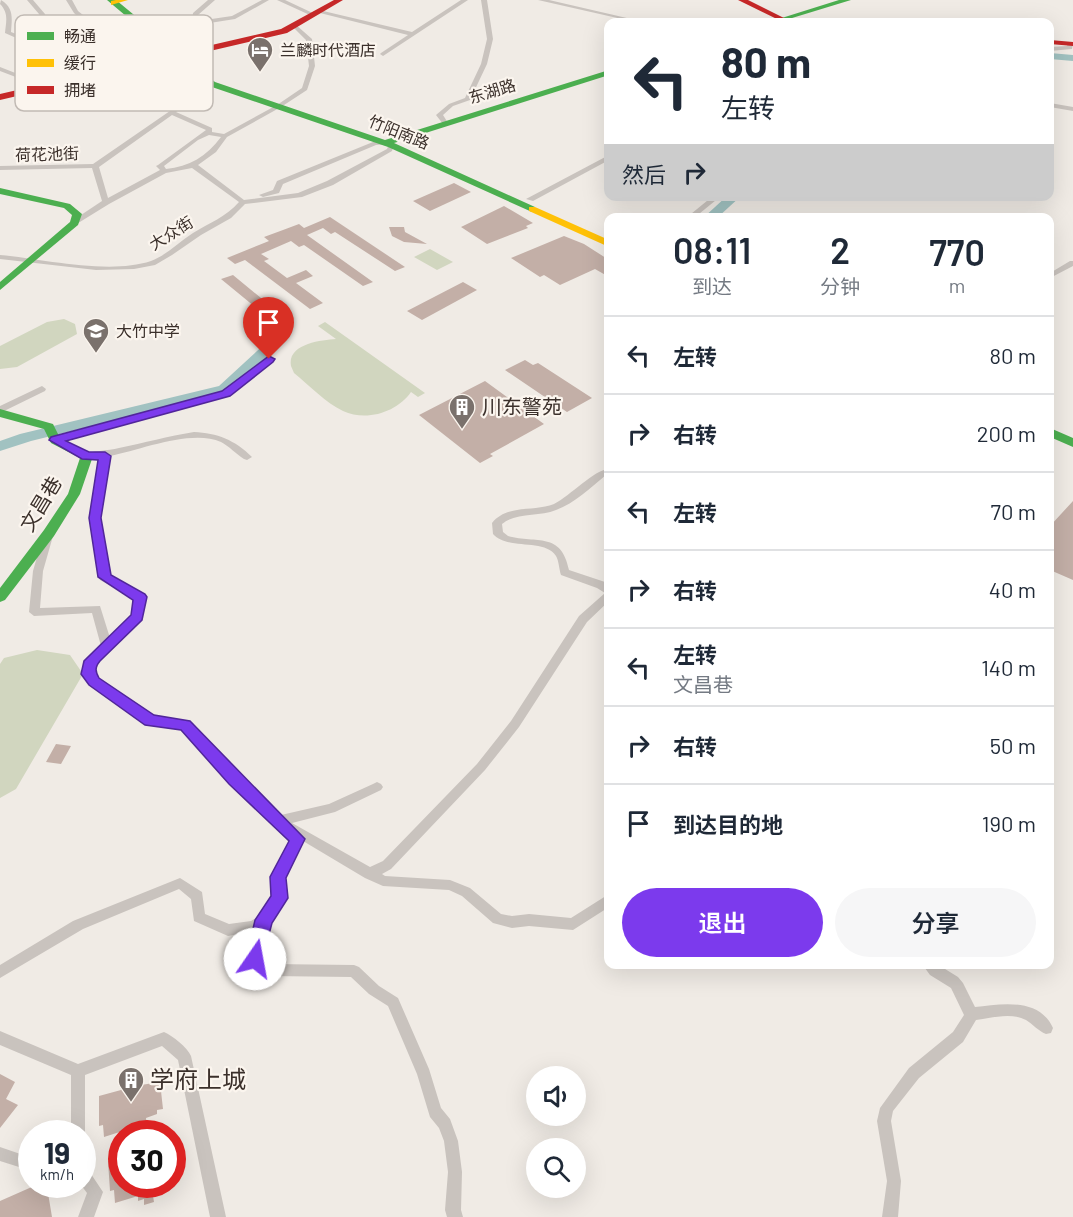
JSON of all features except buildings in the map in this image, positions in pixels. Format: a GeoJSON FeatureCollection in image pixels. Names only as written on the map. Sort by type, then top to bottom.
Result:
{"type":"FeatureCollection","features":[{"type":"Feature","properties":{"kind":"main road"},"geometry":{"type":"LineString","coordinates":[[213,47],[295,26],[339,0]]}},
{"type":"Feature","properties":{"kind":"main road"},"geometry":{"type":"LineString","coordinates":[[742,0],[781,18]]}},
{"type":"Feature","properties":{"kind":"main road"},"geometry":{"type":"LineString","coordinates":[[748,0],[782,18]]}},
{"type":"Feature","properties":{"kind":"main road"},"geometry":{"type":"LineString","coordinates":[[796,18],[847,0]]}},
{"type":"Feature","properties":{"kind":"main road"},"geometry":{"type":"LineString","coordinates":[[798,18],[855,0]]}},
{"type":"Feature","properties":{"kind":"main road"},"geometry":{"type":"LineString","coordinates":[[117,1],[136,15]]}},
{"type":"Feature","properties":{"kind":"main road"},"geometry":{"type":"LineString","coordinates":[[117,1],[134,15]]}},
{"type":"Feature","properties":{"kind":"main road"},"geometry":{"type":"LineString","coordinates":[[1054,42],[1072,44]]}},
{"type":"Feature","properties":{"kind":"main road","name":"竹阳南路"},"geometry":{"type":"LineString","coordinates":[[213,75],[283,104],[392,142],[530,199],[604,233]]}},
{"type":"Feature","properties":{"kind":"main road","name":"东湖路"},"geometry":{"type":"LineString","coordinates":[[392,142],[445,123],[604,75]]}},
{"type":"Feature","properties":{"kind":"main road","name":"东湖路"},"geometry":{"type":"LineString","coordinates":[[392,142],[604,76]]}},
{"type":"Feature","properties":{"kind":"main road","name":"竹阳南路"},"geometry":{"type":"LineString","coordinates":[[213,84],[283,104]]}},
{"type":"Feature","properties":{"kind":"main road"},"geometry":{"type":"LineString","coordinates":[[0,97],[15,90]]}},
{"type":"Feature","properties":{"kind":"main road","name":"竹阳南路"},"geometry":{"type":"LineString","coordinates":[[392,142],[604,242]]}},
{"type":"Feature","properties":{"kind":"main road"},"geometry":{"type":"LineString","coordinates":[[0,191],[67,206],[77,214],[75,223],[0,287]]}},
{"type":"Feature","properties":{"kind":"main road"},"geometry":{"type":"LineString","coordinates":[[0,412],[52,433],[87,456]]}},
{"type":"Feature","properties":{"kind":"main road"},"geometry":{"type":"LineString","coordinates":[[1054,434],[1073,442]]}},
{"type":"Feature","properties":{"kind":"main road"},"geometry":{"type":"LineString","coordinates":[[1054,444],[1073,452]]}},
{"type":"Feature","properties":{"kind":"main road","name":"文昌巷"},"geometry":{"type":"LineString","coordinates":[[0,597],[49,532],[74,494],[87,456]]}},
{"type":"Feature","properties":{"kind":"street"},"geometry":{"type":"LineString","coordinates":[[30,0],[42,15]]}},
{"type":"Feature","properties":{"kind":"street"},"geometry":{"type":"LineString","coordinates":[[69,0],[80,15]]}},
{"type":"Feature","properties":{"kind":"street"},"geometry":{"type":"LineString","coordinates":[[195,15],[212,0]]}},
{"type":"Feature","properties":{"kind":"street"},"geometry":{"type":"LineString","coordinates":[[213,21],[233,18],[266,0]]}},
{"type":"Feature","properties":{"kind":"street"},"geometry":{"type":"LineString","coordinates":[[280,0],[317,13],[413,34]]}},
{"type":"Feature","properties":{"kind":"street"},"geometry":{"type":"LineString","coordinates":[[383,54],[465,0]]}},
{"type":"Feature","properties":{"kind":"street"},"geometry":{"type":"LineString","coordinates":[[445,123],[439,115],[451,105],[468,99],[484,64],[489,39],[484,0]]}},
{"type":"Feature","properties":{"kind":"street"},"geometry":{"type":"LineString","coordinates":[[541,0],[624,18]]}},
{"type":"Feature","properties":{"kind":"street"},"geometry":{"type":"LineString","coordinates":[[564,4],[570,0]]}},
{"type":"Feature","properties":{"kind":"street"},"geometry":{"type":"LineString","coordinates":[[1,2],[8,8],[8,33]]}},
{"type":"Feature","properties":{"kind":"street"},"geometry":{"type":"LineString","coordinates":[[0,10],[8,8]]}},
{"type":"Feature","properties":{"kind":"street"},"geometry":{"type":"LineString","coordinates":[[75,223],[106,202],[164,171],[173,171],[193,165],[209,157],[225,136],[305,89],[312,66],[309,39],[295,26]]}},
{"type":"Feature","properties":{"kind":"street"},"geometry":{"type":"LineString","coordinates":[[0,30],[15,36]]}},
{"type":"Feature","properties":{"kind":"street"},"geometry":{"type":"LineString","coordinates":[[1054,49],[1070,48],[1072,44]]}},
{"type":"Feature","properties":{"kind":"street"},"geometry":{"type":"LineString","coordinates":[[0,69],[15,77]]}},
{"type":"Feature","properties":{"kind":"street"},"geometry":{"type":"LineString","coordinates":[[1054,106],[1073,109]]}},
{"type":"Feature","properties":{"kind":"street"},"geometry":{"type":"LineString","coordinates":[[172,112],[210,129],[208,133]]}},
{"type":"Feature","properties":{"kind":"street","name":"荷花池街"},"geometry":{"type":"LineString","coordinates":[[0,168],[95,166],[172,112]]}},
{"type":"Feature","properties":{"kind":"street"},"geometry":{"type":"LineString","coordinates":[[164,171],[160,166],[196,139],[208,133],[225,136]]}},
{"type":"Feature","properties":{"kind":"street"},"geometry":{"type":"LineString","coordinates":[[193,165],[243,202],[299,195],[320,187],[390,150],[392,142],[375,144],[280,183],[276,191],[243,202]]}},
{"type":"Feature","properties":{"kind":"street"},"geometry":{"type":"LineString","coordinates":[[530,199],[604,160]]}},
{"type":"Feature","properties":{"kind":"street"},"geometry":{"type":"LineString","coordinates":[[95,166],[106,202]]}},
{"type":"Feature","properties":{"kind":"street"},"geometry":{"type":"LineString","coordinates":[[696,213],[711,201]]}},
{"type":"Feature","properties":{"kind":"street","name":"大众街"},"geometry":{"type":"LineString","coordinates":[[0,257],[88,266],[119,267],[154,262],[202,231],[234,214],[243,202]]}},
{"type":"Feature","properties":{"kind":"street"},"geometry":{"type":"LineString","coordinates":[[1054,274],[1073,263]]}},
{"type":"Feature","properties":{"kind":"street"},"geometry":{"type":"LineString","coordinates":[[52,433],[226,394],[269,359]]}},
{"type":"Feature","properties":{"kind":"street"},"geometry":{"type":"LineString","coordinates":[[0,412],[42,389]]}},
{"type":"Feature","properties":{"kind":"street"},"geometry":{"type":"LineString","coordinates":[[87,456],[105,456],[199,433],[224,440],[247,457]]}},
{"type":"Feature","properties":{"kind":"street"},"geometry":{"type":"LineString","coordinates":[[105,456],[95,518],[104,577],[140,597],[137,617],[89,665],[88,674],[94,682],[150,721],[185,725],[235,779],[297,839],[278,877],[280,898],[264,920],[255,959],[258,967],[270,970],[354,971],[374,990],[393,1002],[424,1074],[435,1112],[445,1124],[452,1141],[455,1217]]}},
{"type":"Feature","properties":{"kind":"street"},"geometry":{"type":"LineString","coordinates":[[604,472],[575,496],[556,506],[505,516],[497,523],[498,534],[504,539],[536,543],[555,550],[561,555],[565,572],[604,588]]}},
{"type":"Feature","properties":{"kind":"street"},"geometry":{"type":"LineString","coordinates":[[49,532],[38,572],[34,612],[96,609],[107,648]]}},
{"type":"Feature","properties":{"kind":"street"},"geometry":{"type":"LineString","coordinates":[[369,874],[387,865],[481,768],[515,724],[583,619],[604,598]]}},
{"type":"Feature","properties":{"kind":"street"},"geometry":{"type":"LineString","coordinates":[[279,821],[330,808],[377,787]]}},
{"type":"Feature","properties":{"kind":"street"},"geometry":{"type":"LineString","coordinates":[[279,821],[369,874],[392,882],[441,884],[459,889],[498,919],[512,922],[537,921],[573,924],[604,903]]}},
{"type":"Feature","properties":{"kind":"street"},"geometry":{"type":"LineString","coordinates":[[0,972],[78,925],[180,883],[197,896],[199,916],[228,930],[253,926],[264,920]]}},
{"type":"Feature","properties":{"kind":"street"},"geometry":{"type":"LineString","coordinates":[[931,969],[955,983],[963,994],[967,1010],[972,1014],[1011,1008],[1032,1016],[1046,1028]]}},
{"type":"Feature","properties":{"kind":"street"},"geometry":{"type":"LineString","coordinates":[[890,1217],[894,1175],[884,1121],[887,1108],[914,1073],[958,1037],[972,1014]]}},
{"type":"Feature","properties":{"kind":"street"},"geometry":{"type":"LineString","coordinates":[[0,1038],[78,1071],[164,1039],[184,1056],[218,1217]]}},
{"type":"Feature","properties":{"kind":"street"},"geometry":{"type":"LineString","coordinates":[[78,1071],[78,1120]]}},
{"type":"Feature","properties":{"kind":"street"},"geometry":{"type":"LineString","coordinates":[[0,1154],[18,1159]]}},
{"type":"Feature","properties":{"kind":"street"},"geometry":{"type":"LineString","coordinates":[[86,1217],[93,1198]]}},
{"type":"Feature","properties":{"kind":"green space"},"geometry":{"type":"Polygon","coordinates":[[[430,249],[453,262],[437,270],[414,257],[430,249]]]}},
{"type":"Feature","properties":{"kind":"green space"},"geometry":{"type":"Polygon","coordinates":[[[64,319],[75,324],[77,334],[17,367],[0,369],[0,346],[47,322],[64,319]]]}},
{"type":"Feature","properties":{"kind":"green space"},"geometry":{"type":"Polygon","coordinates":[[[325,322],[425,393],[418,397],[411,392],[390,410],[371,415],[352,414],[330,403],[294,373],[291,366],[294,353],[300,348],[314,342],[336,339],[318,326],[325,322]]]}},
{"type":"Feature","properties":{"kind":"green space"},"geometry":{"type":"Polygon","coordinates":[[[37,650],[70,655],[83,674],[16,789],[0,798],[0,664],[4,658],[37,650]]]}},
{"type":"Feature","properties":{"kind":"waterway"},"geometry":{"type":"LineString","coordinates":[[1054,56],[1073,58]]}},
{"type":"Feature","properties":{"kind":"waterway"},"geometry":{"type":"LineString","coordinates":[[715,213],[729,201]]}},
{"type":"Feature","properties":{"kind":"waterway"},"geometry":{"type":"LineString","coordinates":[[0,446],[26,437],[224,389],[274,343]]}},
{"type":"Feature","properties":{"kind":"traffic: fast"},"geometry":{"type":"LineString","coordinates":[[111,0],[129,15]]}},
{"type":"Feature","properties":{"kind":"traffic: fast"},"geometry":{"type":"LineString","coordinates":[[786,18],[847,0]]}},
{"type":"Feature","properties":{"kind":"traffic: fast"},"geometry":{"type":"LineString","coordinates":[[385,143],[604,74]]}},
{"type":"Feature","properties":{"kind":"traffic: fast"},"geometry":{"type":"LineString","coordinates":[[213,84],[391,145],[532,209]]}},
{"type":"Feature","properties":{"kind":"traffic: fast"},"geometry":{"type":"LineString","coordinates":[[0,191],[67,206],[77,214],[75,223],[0,287]]}},
{"type":"Feature","properties":{"kind":"traffic: fast"},"geometry":{"type":"LineString","coordinates":[[0,413],[49,427],[55,440],[87,456],[74,494],[49,533],[0,597]]}},
{"type":"Feature","properties":{"kind":"traffic: fast"},"geometry":{"type":"LineString","coordinates":[[1054,434],[1073,443]]}},
{"type":"Feature","properties":{"kind":"traffic: slow"},"geometry":{"type":"LineString","coordinates":[[114,3],[124,0]]}},
{"type":"Feature","properties":{"kind":"traffic: slow"},"geometry":{"type":"LineString","coordinates":[[532,209],[604,242]]}},
{"type":"Feature","properties":{"kind":"traffic: jam"},"geometry":{"type":"LineString","coordinates":[[213,48],[284,31],[339,0]]}},
{"type":"Feature","properties":{"kind":"traffic: jam"},"geometry":{"type":"LineString","coordinates":[[742,0],[780,18]]}},
{"type":"Feature","properties":{"kind":"traffic: jam"},"geometry":{"type":"LineString","coordinates":[[1054,42],[1073,44]]}},
{"type":"Feature","properties":{"kind":"traffic: jam"},"geometry":{"type":"LineString","coordinates":[[0,97],[15,94]]}},
{"type":"Feature","properties":{"kind":"place","name":"兰麟时代酒店"},"geometry":{"type":"Point","coordinates":[260,73]}},
{"type":"Feature","properties":{"kind":"place","name":"大竹中学"},"geometry":{"type":"Point","coordinates":[96,354]}},
{"type":"Feature","properties":{"kind":"place","name":"川东警苑"},"geometry":{"type":"Point","coordinates":[462,430]}},
{"type":"Feature","properties":{"kind":"place","name":"学府上城"},"geometry":{"type":"Point","coordinates":[131,1103]}},
{"type":"Feature","properties":{"kind":"route"},"geometry":{"type":"LineString","coordinates":[[255,959],[264,920],[280,898],[278,877],[297,839],[235,779],[185,725],[150,721],[94,682],[88,674],[89,665],[95,658],[137,617],[140,597],[104,577],[95,518],[105,456],[87,456],[55,440],[226,394],[269,359]]}}]}
